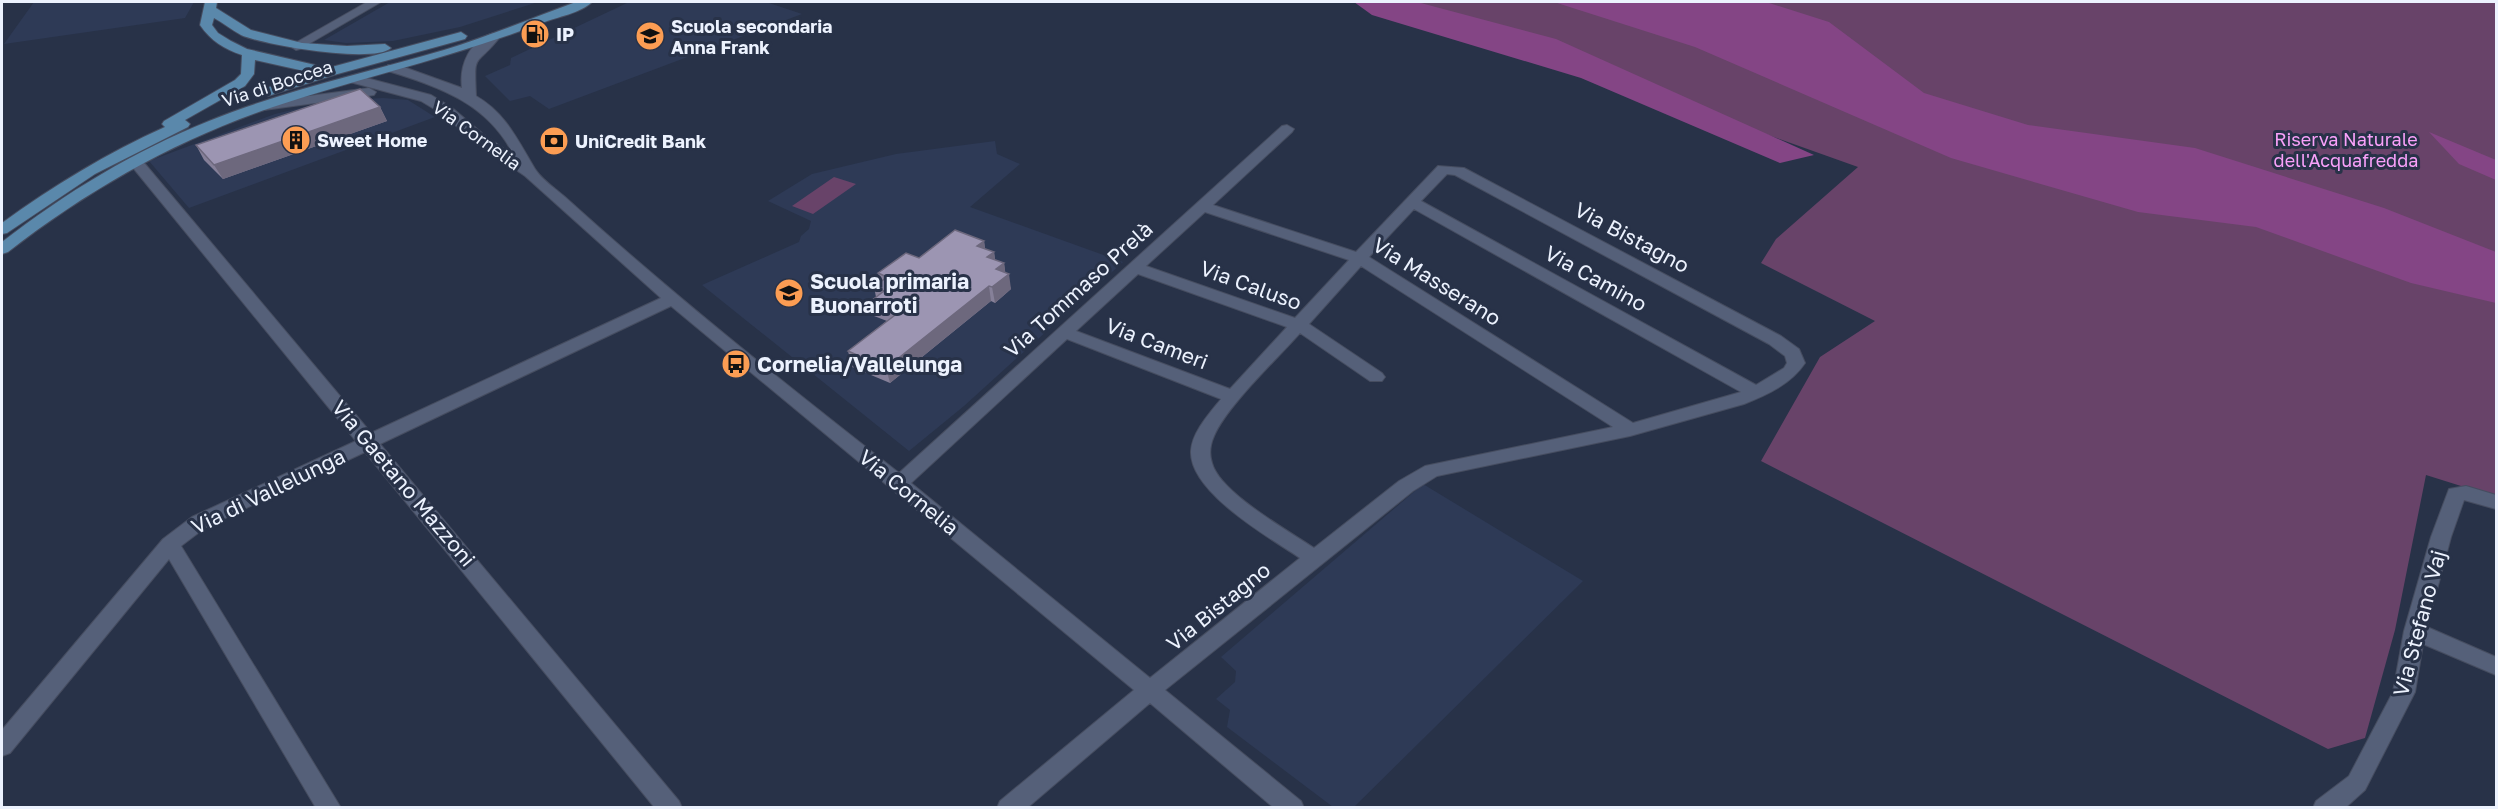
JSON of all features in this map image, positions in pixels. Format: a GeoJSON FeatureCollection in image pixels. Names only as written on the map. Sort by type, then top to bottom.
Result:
{"type":"FeatureCollection","features":[{"type":"Feature","properties":{"kind":"main road","name":"Via di Boccea"},"geometry":{"type":"LineString","coordinates":[[2,230],[51,195],[213,112],[329,72],[493,32],[563,2]]}},
{"type":"Feature","properties":{"kind":"main road","name":"Via di Boccea"},"geometry":{"type":"LineString","coordinates":[[2,249],[131,156],[264,106],[393,68],[586,2]]}},
{"type":"Feature","properties":{"kind":"main road"},"geometry":{"type":"LineString","coordinates":[[355,78],[249,53],[222,42],[211,33],[206,22],[211,6],[247,33],[393,68]]}},
{"type":"Feature","properties":{"kind":"main road"},"geometry":{"type":"LineString","coordinates":[[296,46],[348,50],[385,48],[493,32]]}},
{"type":"Feature","properties":{"kind":"main road"},"geometry":{"type":"LineString","coordinates":[[131,156],[240,83],[247,74],[249,53]]}},
{"type":"Feature","properties":{"kind":"street"},"geometry":{"type":"LineString","coordinates":[[296,46],[375,2]]}},
{"type":"Feature","properties":{"kind":"street"},"geometry":{"type":"LineString","coordinates":[[470,95],[466,75],[468,61],[493,32]]}},
{"type":"Feature","properties":{"kind":"street","name":"Via Cornelia"},"geometry":{"type":"LineString","coordinates":[[393,68],[441,82],[470,95],[508,132],[517,144],[530,173]]}},
{"type":"Feature","properties":{"kind":"street","name":"Via Cornelia"},"geometry":{"type":"LineString","coordinates":[[355,78],[407,92],[440,106],[478,137],[530,173],[751,366],[899,483],[1292,807]]}},
{"type":"Feature","properties":{"kind":"street"},"geometry":{"type":"LineString","coordinates":[[264,106],[343,94],[407,92]]}},
{"type":"Feature","properties":{"kind":"street","name":"Via Tommaso Prelà"},"geometry":{"type":"LineString","coordinates":[[899,483],[1287,129]]}},
{"type":"Feature","properties":{"kind":"street","name":"Via Gaetano Mazzoni"},"geometry":{"type":"LineString","coordinates":[[131,156],[670,807]]}},
{"type":"Feature","properties":{"kind":"street","name":"Via Bistagno"},"geometry":{"type":"LineString","coordinates":[[1009,807],[1150,690],[1406,486],[1432,471],[1630,429],[1756,393],[1790,372],[1796,363],[1793,353],[1775,340],[1456,170],[1443,169],[1233,397],[1205,436],[1200,458],[1206,474],[1227,497],[1315,558]]}},
{"type":"Feature","properties":{"kind":"street","name":"Via Camino"},"geometry":{"type":"LineString","coordinates":[[1413,201],[1756,393]]}},
{"type":"Feature","properties":{"kind":"street","name":"Via Masserano"},"geometry":{"type":"LineString","coordinates":[[1204,207],[1359,258],[1630,429]]}},
{"type":"Feature","properties":{"kind":"street","name":"Via Caluso"},"geometry":{"type":"LineString","coordinates":[[1134,267],[1299,325],[1376,377]]}},
{"type":"Feature","properties":{"kind":"street","name":"Via di Vallelunga"},"geometry":{"type":"LineString","coordinates":[[2,746],[170,544],[199,522],[672,299]]}},
{"type":"Feature","properties":{"kind":"street","name":"Via Cameri"},"geometry":{"type":"LineString","coordinates":[[1064,332],[1233,397]]}},
{"type":"Feature","properties":{"kind":"street","name":"Via Stefano Vaj"},"geometry":{"type":"LineString","coordinates":[[2325,807],[2343,796],[2357,783],[2404,692],[2415,631],[2441,537],[2456,494],[2466,493],[2496,502]]}},
{"type":"Feature","properties":{"kind":"street"},"geometry":{"type":"LineString","coordinates":[[170,544],[329,807]]}},
{"type":"Feature","properties":{"kind":"street"},"geometry":{"type":"LineString","coordinates":[[2415,631],[2496,666]]}},
{"type":"Feature","properties":{"kind":"shaded area"},"geometry":{"type":"Polygon","coordinates":[[[34,2],[194,2],[185,18],[4,44],[34,2]]]}},
{"type":"Feature","properties":{"kind":"shaded area"},"geometry":{"type":"Polygon","coordinates":[[[390,2],[538,2],[460,27],[393,41],[346,43],[324,40],[390,2]]]}},
{"type":"Feature","properties":{"kind":"shaded area","name":"Scuola secondaria Anna Frank"},"geometry":{"type":"Polygon","coordinates":[[[629,2],[766,2],[802,14],[549,109],[530,96],[510,101],[485,76],[510,65],[511,58],[629,2]]]}},
{"type":"Feature","properties":{"kind":"shaded area"},"geometry":{"type":"Polygon","coordinates":[[[1354,2],[1417,2],[1556,39],[1814,155],[1780,163],[1581,78],[1372,15],[1354,2]]]}},
{"type":"Feature","properties":{"kind":"shaded area"},"geometry":{"type":"Polygon","coordinates":[[[1554,2],[1766,2],[1829,22],[1924,93],[2028,125],[2195,148],[2384,208],[2496,252],[2496,303],[2411,283],[2256,227],[2138,212],[1951,158],[1695,47],[1554,2]]]}},
{"type":"Feature","properties":{"kind":"shaded area"},"geometry":{"type":"Polygon","coordinates":[[[383,98],[408,100],[435,117],[189,208],[149,161],[275,114],[330,101],[383,98]]]}},
{"type":"Feature","properties":{"kind":"shaded area"},"geometry":{"type":"Polygon","coordinates":[[[2429,132],[2496,160],[2496,180],[2459,164],[2429,132]]]}},
{"type":"Feature","properties":{"kind":"shaded area"},"geometry":{"type":"Polygon","coordinates":[[[995,141],[997,154],[1020,164],[970,207],[1123,262],[964,406],[909,451],[702,285],[799,242],[801,236],[809,229],[811,221],[768,201],[812,174],[896,154],[995,141]]]}},
{"type":"Feature","properties":{"kind":"shaded area"},"geometry":{"type":"Polygon","coordinates":[[[1423,484],[1583,581],[1354,807],[1333,807],[1227,727],[1230,710],[1216,699],[1235,682],[1236,671],[1221,657],[1423,484]]]}},
{"type":"Feature","properties":{"kind":"green space","name":"Riserva Naturale dell'Acquafredda"},"geometry":{"type":"Polygon","coordinates":[[[1395,2],[2496,2],[2496,497],[2426,475],[2395,630],[2365,738],[2328,749],[1761,461],[1820,357],[1875,321],[1761,263],[1776,239],[1858,167],[1395,2]]]}},
{"type":"Feature","properties":{"kind":"green space"},"geometry":{"type":"Polygon","coordinates":[[[834,177],[856,184],[813,214],[792,206],[834,177]]]}},
{"type":"Feature","properties":{"kind":"building"},"geometry":{"type":"Polygon","coordinates":[[[360,89],[380,107],[214,165],[196,145],[360,89]]]}},
{"type":"Feature","properties":{"kind":"building"},"geometry":{"type":"Polygon","coordinates":[[[955,230],[984,241],[977,246],[994,252],[987,257],[1004,263],[996,269],[1009,274],[992,287],[989,286],[886,368],[848,351],[899,312],[871,301],[884,291],[874,287],[887,277],[878,273],[906,253],[919,258],[955,230]]]}},
{"type":"Feature","properties":{"kind":"place","name":"IP"},"geometry":{"type":"Point","coordinates":[535,34]}},
{"type":"Feature","properties":{"kind":"place","name":"Scuola secondaria Anna Frank"},"geometry":{"type":"Point","coordinates":[650,36]}},
{"type":"Feature","properties":{"kind":"place","name":"Sweet Home"},"geometry":{"type":"Point","coordinates":[296,140]}},
{"type":"Feature","properties":{"kind":"place","name":"UniCredit Bank"},"geometry":{"type":"Point","coordinates":[554,141]}},
{"type":"Feature","properties":{"kind":"place","name":"Scuola primaria Buonarroti"},"geometry":{"type":"Point","coordinates":[789,293]}},
{"type":"Feature","properties":{"kind":"place","name":"Cornelia/Vallelunga"},"geometry":{"type":"Point","coordinates":[736,364]}}]}
